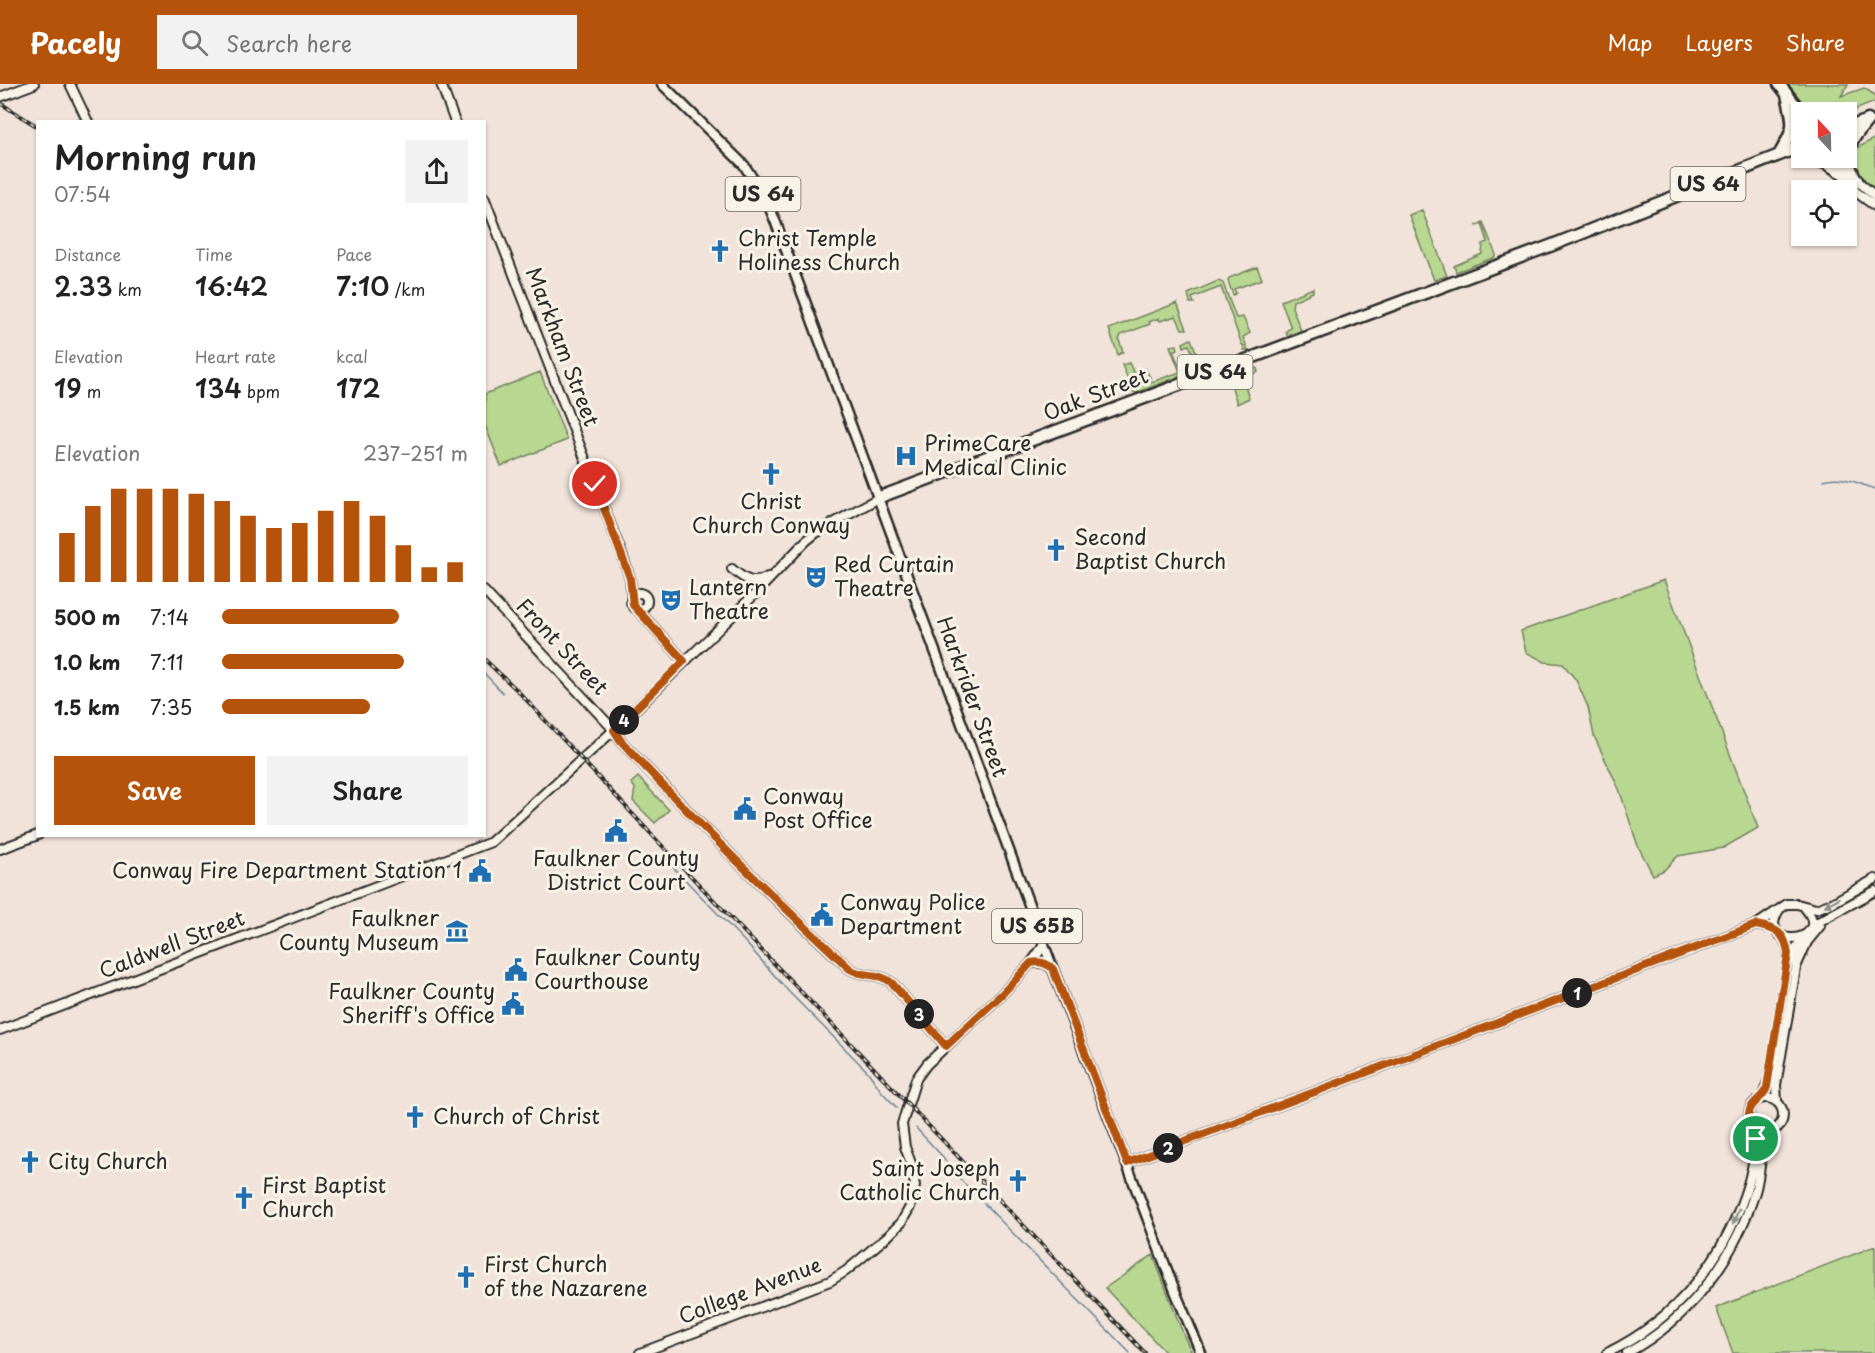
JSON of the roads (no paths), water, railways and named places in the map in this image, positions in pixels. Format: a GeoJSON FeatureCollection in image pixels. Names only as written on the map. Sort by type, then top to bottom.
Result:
{"type":"FeatureCollection","features":[{"type":"Feature","properties":{"kind":"highway"},"geometry":{"type":"LineString","coordinates":[[1779,84],[1793,102]]}},
{"type":"Feature","properties":{"kind":"highway"},"geometry":{"type":"LineString","coordinates":[[1787,95],[1793,127],[1783,154],[1791,155]]}},
{"type":"Feature","properties":{"kind":"highway"},"geometry":{"type":"LineString","coordinates":[[1857,124],[1872,119]]}},
{"type":"Feature","properties":{"kind":"highway"},"geometry":{"type":"LineString","coordinates":[[1858,182],[1851,171],[1847,154],[1855,135],[1872,119]]}},
{"type":"Feature","properties":{"kind":"highway","name":"US 64"},"geometry":{"type":"LineString","coordinates":[[1783,154],[1791,151]]}},
{"type":"Feature","properties":{"kind":"highway","name":"Oak Street"},"geometry":{"type":"LineString","coordinates":[[880,497],[1550,246],[1783,154]]}},
{"type":"Feature","properties":{"kind":"highway"},"geometry":{"type":"LineString","coordinates":[[1834,168],[1840,172]]}},
{"type":"Feature","properties":{"kind":"main road","name":"Harkrider Street"},"geometry":{"type":"LineString","coordinates":[[662,84],[744,165],[767,201],[880,497],[1053,969],[1201,1353]]}},
{"type":"Feature","properties":{"kind":"street"},"geometry":{"type":"LineString","coordinates":[[0,97],[34,84]]}},
{"type":"Feature","properties":{"kind":"street"},"geometry":{"type":"LineString","coordinates":[[70,84],[87,120]]}},
{"type":"Feature","properties":{"kind":"street"},"geometry":{"type":"LineString","coordinates":[[441,84],[454,120]]}},
{"type":"Feature","properties":{"kind":"street"},"geometry":{"type":"LineString","coordinates":[[1837,168],[1856,192],[1875,206]]}},
{"type":"Feature","properties":{"kind":"street"},"geometry":{"type":"LineString","coordinates":[[1844,168],[1875,196]]}},
{"type":"Feature","properties":{"kind":"street","name":"Markham Street"},"geometry":{"type":"LineString","coordinates":[[486,202],[630,578],[641,593]]}},
{"type":"Feature","properties":{"kind":"street","name":"Oak Street"},"geometry":{"type":"LineString","coordinates":[[491,843],[614,730],[812,536],[880,497]]}},
{"type":"Feature","properties":{"kind":"street","name":"Oak Street"},"geometry":{"type":"LineString","coordinates":[[732,569],[749,582],[765,579],[774,573]]}},
{"type":"Feature","properties":{"kind":"street","name":"Markham Street"},"geometry":{"type":"LineString","coordinates":[[630,578],[632,599]]}},
{"type":"Feature","properties":{"kind":"street","name":"Front Street"},"geometry":{"type":"LineString","coordinates":[[486,593],[698,823],[787,911],[850,969],[859,974],[880,975],[892,983],[946,1046]]}},
{"type":"Feature","properties":{"kind":"street"},"geometry":{"type":"LineString","coordinates":[[644,617],[646,598],[641,593],[634,595],[632,603],[644,617],[684,661]]}},
{"type":"Feature","properties":{"kind":"street"},"geometry":{"type":"LineString","coordinates":[[636,608],[646,605]]}},
{"type":"Feature","properties":{"kind":"street"},"geometry":{"type":"LineString","coordinates":[[0,849],[36,836]]}},
{"type":"Feature","properties":{"kind":"street","name":"Caldwell Street"},"geometry":{"type":"LineString","coordinates":[[0,1030],[491,843]]}},
{"type":"Feature","properties":{"kind":"street"},"geometry":{"type":"LineString","coordinates":[[1127,1163],[1756,925],[1792,903],[1811,909],[1822,907],[1875,879]]}},
{"type":"Feature","properties":{"kind":"street"},"geometry":{"type":"LineString","coordinates":[[1783,936],[1792,939],[1805,934],[1820,921],[1875,891]]}},
{"type":"Feature","properties":{"kind":"street"},"geometry":{"type":"LineString","coordinates":[[1777,1101],[1776,1085],[1796,968],[1796,949],[1805,934],[1810,918],[1803,906]]}},
{"type":"Feature","properties":{"kind":"street"},"geometry":{"type":"LineString","coordinates":[[1776,929],[1775,918],[1780,909]]}},
{"type":"Feature","properties":{"kind":"street"},"geometry":{"type":"LineString","coordinates":[[1796,968],[1812,935],[1835,913]]}},
{"type":"Feature","properties":{"kind":"street"},"geometry":{"type":"LineString","coordinates":[[1756,925],[1776,929],[1783,936],[1788,949],[1768,1079],[1762,1098]]}},
{"type":"Feature","properties":{"kind":"street","name":"College Avenue"},"geometry":{"type":"LineString","coordinates":[[640,1353],[830,1281],[846,1271],[901,1223],[910,1207],[915,1186],[902,1124],[916,1078],[927,1064],[1001,995],[1031,963],[1044,945]]}},
{"type":"Feature","properties":{"kind":"street"},"geometry":{"type":"LineString","coordinates":[[1031,963],[1044,963],[1053,969]]}},
{"type":"Feature","properties":{"kind":"street"},"geometry":{"type":"LineString","coordinates":[[1627,1353],[1648,1340],[1688,1307],[1720,1268],[1744,1223],[1758,1184],[1765,1141],[1778,1127],[1783,1117],[1783,1109],[1777,1101],[1762,1098],[1750,1108],[1749,1116],[1754,1127],[1756,1145],[1745,1195],[1722,1246],[1700,1280],[1672,1310],[1653,1326]]}},
{"type":"Feature","properties":{"kind":"street"},"geometry":{"type":"LineString","coordinates":[[1754,1127],[1760,1131],[1772,1131]]}},
{"type":"Feature","properties":{"kind":"street"},"geometry":{"type":"LineString","coordinates":[[1688,1307],[1687,1300],[1701,1283],[1700,1280]]}},
{"type":"Feature","properties":{"kind":"street"},"geometry":{"type":"LineString","coordinates":[[1607,1353],[1638,1336],[1678,1309],[1688,1307]]}},
{"type":"Feature","properties":{"kind":"waterway"},"geometry":{"type":"LineString","coordinates":[[1824,480],[1843,479],[1875,489]]}},
{"type":"Feature","properties":{"kind":"waterway"},"geometry":{"type":"LineString","coordinates":[[486,675],[503,693]]}},
{"type":"Feature","properties":{"kind":"waterway"},"geometry":{"type":"LineString","coordinates":[[669,863],[746,943],[789,992],[868,1072],[897,1108]]}},
{"type":"Feature","properties":{"kind":"waterway"},"geometry":{"type":"LineString","coordinates":[[916,1128],[951,1169]]}},
{"type":"Feature","properties":{"kind":"waterway"},"geometry":{"type":"LineString","coordinates":[[959,1178],[1130,1353]]}},
{"type":"Feature","properties":{"kind":"railway"},"geometry":{"type":"LineString","coordinates":[[0,103],[36,126]]}},
{"type":"Feature","properties":{"kind":"railway"},"geometry":{"type":"LineString","coordinates":[[486,661],[516,689],[1145,1353]]}},
{"type":"Feature","properties":{"kind":"place","name":"Christ Temple Holiness Church"},"geometry":{"type":"Point","coordinates":[720,251]}},
{"type":"Feature","properties":{"kind":"place","name":"PrimeCare Medical Clinic"},"geometry":{"type":"Point","coordinates":[906,456]}},
{"type":"Feature","properties":{"kind":"place","name":"Christ Church Conway"},"geometry":{"type":"Point","coordinates":[771,474]}},
{"type":"Feature","properties":{"kind":"place","name":"Second Baptist Church"},"geometry":{"type":"Point","coordinates":[1056,550]}},
{"type":"Feature","properties":{"kind":"place","name":"Red Curtain Theatre"},"geometry":{"type":"Point","coordinates":[816,577]}},
{"type":"Feature","properties":{"kind":"place","name":"Lantern Theatre"},"geometry":{"type":"Point","coordinates":[671,600]}},
{"type":"Feature","properties":{"kind":"place","name":"Conway Post Office"},"geometry":{"type":"Point","coordinates":[745,809]}},
{"type":"Feature","properties":{"kind":"place","name":"Faulkner County District Court"},"geometry":{"type":"Point","coordinates":[616,831]}},
{"type":"Feature","properties":{"kind":"place","name":"Conway Fire Department Station 1"},"geometry":{"type":"Point","coordinates":[480,871]}},
{"type":"Feature","properties":{"kind":"place","name":"Conway Police Department"},"geometry":{"type":"Point","coordinates":[822,915]}},
{"type":"Feature","properties":{"kind":"place","name":"Faulkner County Museum"},"geometry":{"type":"Point","coordinates":[457,931]}},
{"type":"Feature","properties":{"kind":"place","name":"Faulkner County Courthouse"},"geometry":{"type":"Point","coordinates":[516,970]}},
{"type":"Feature","properties":{"kind":"place","name":"Faulkner County Sheriff's Office"},"geometry":{"type":"Point","coordinates":[513,1004]}},
{"type":"Feature","properties":{"kind":"place","name":"Church of Christ"},"geometry":{"type":"Point","coordinates":[415,1117]}},
{"type":"Feature","properties":{"kind":"place","name":"City Church"},"geometry":{"type":"Point","coordinates":[30,1162]}},
{"type":"Feature","properties":{"kind":"place","name":"Saint Joseph Catholic Church"},"geometry":{"type":"Point","coordinates":[1018,1181]}},
{"type":"Feature","properties":{"kind":"place","name":"First Baptist Church"},"geometry":{"type":"Point","coordinates":[244,1198]}},
{"type":"Feature","properties":{"kind":"place","name":"First Church of the Nazarene"},"geometry":{"type":"Point","coordinates":[466,1277]}}]}
